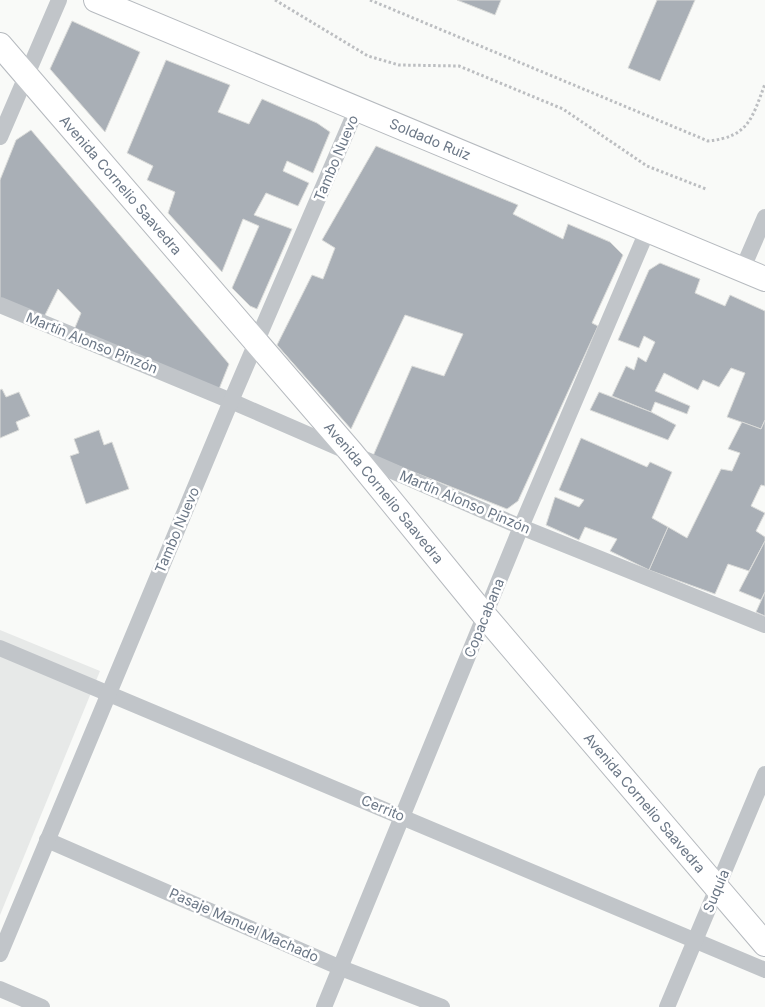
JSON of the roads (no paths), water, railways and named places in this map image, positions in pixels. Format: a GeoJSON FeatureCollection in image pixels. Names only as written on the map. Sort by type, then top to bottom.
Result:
{"type":"FeatureCollection","features":[{"type":"Feature","properties":{"kind":"main road","name":"Soldado Ruiz"},"geometry":{"type":"LineString","coordinates":[[96,0],[765,279]]}},
{"type":"Feature","properties":{"kind":"main road","name":"Avenida Cornelio Saavedra"},"geometry":{"type":"LineString","coordinates":[[0,45],[351,452],[485,616],[765,944]]}},
{"type":"Feature","properties":{"kind":"street"},"geometry":{"type":"LineString","coordinates":[[0,137],[59,0]]}},
{"type":"Feature","properties":{"kind":"street","name":"Tambo Nuevo"},"geometry":{"type":"LineString","coordinates":[[0,954],[231,400],[357,108]]}},
{"type":"Feature","properties":{"kind":"street"},"geometry":{"type":"LineString","coordinates":[[742,270],[765,217]]}},
{"type":"Feature","properties":{"kind":"street","name":"Copacabana"},"geometry":{"type":"LineString","coordinates":[[324,1007],[521,527],[648,229]]}},
{"type":"Feature","properties":{"kind":"street","name":"Martín Alonso Pinzón"},"geometry":{"type":"LineString","coordinates":[[0,305],[231,400],[521,527],[765,625]]}},
{"type":"Feature","properties":{"kind":"street","name":"Cerrito"},"geometry":{"type":"LineString","coordinates":[[0,648],[403,816],[765,970]]}},
{"type":"Feature","properties":{"kind":"street","name":"Suquía"},"geometry":{"type":"LineString","coordinates":[[667,1007],[765,774]]}},
{"type":"Feature","properties":{"kind":"street","name":"Pasaje Manuel Machado"},"geometry":{"type":"LineString","coordinates":[[47,840],[341,968],[442,1007]]}},
{"type":"Feature","properties":{"kind":"street"},"geometry":{"type":"LineString","coordinates":[[0,989],[42,1007]]}}]}
